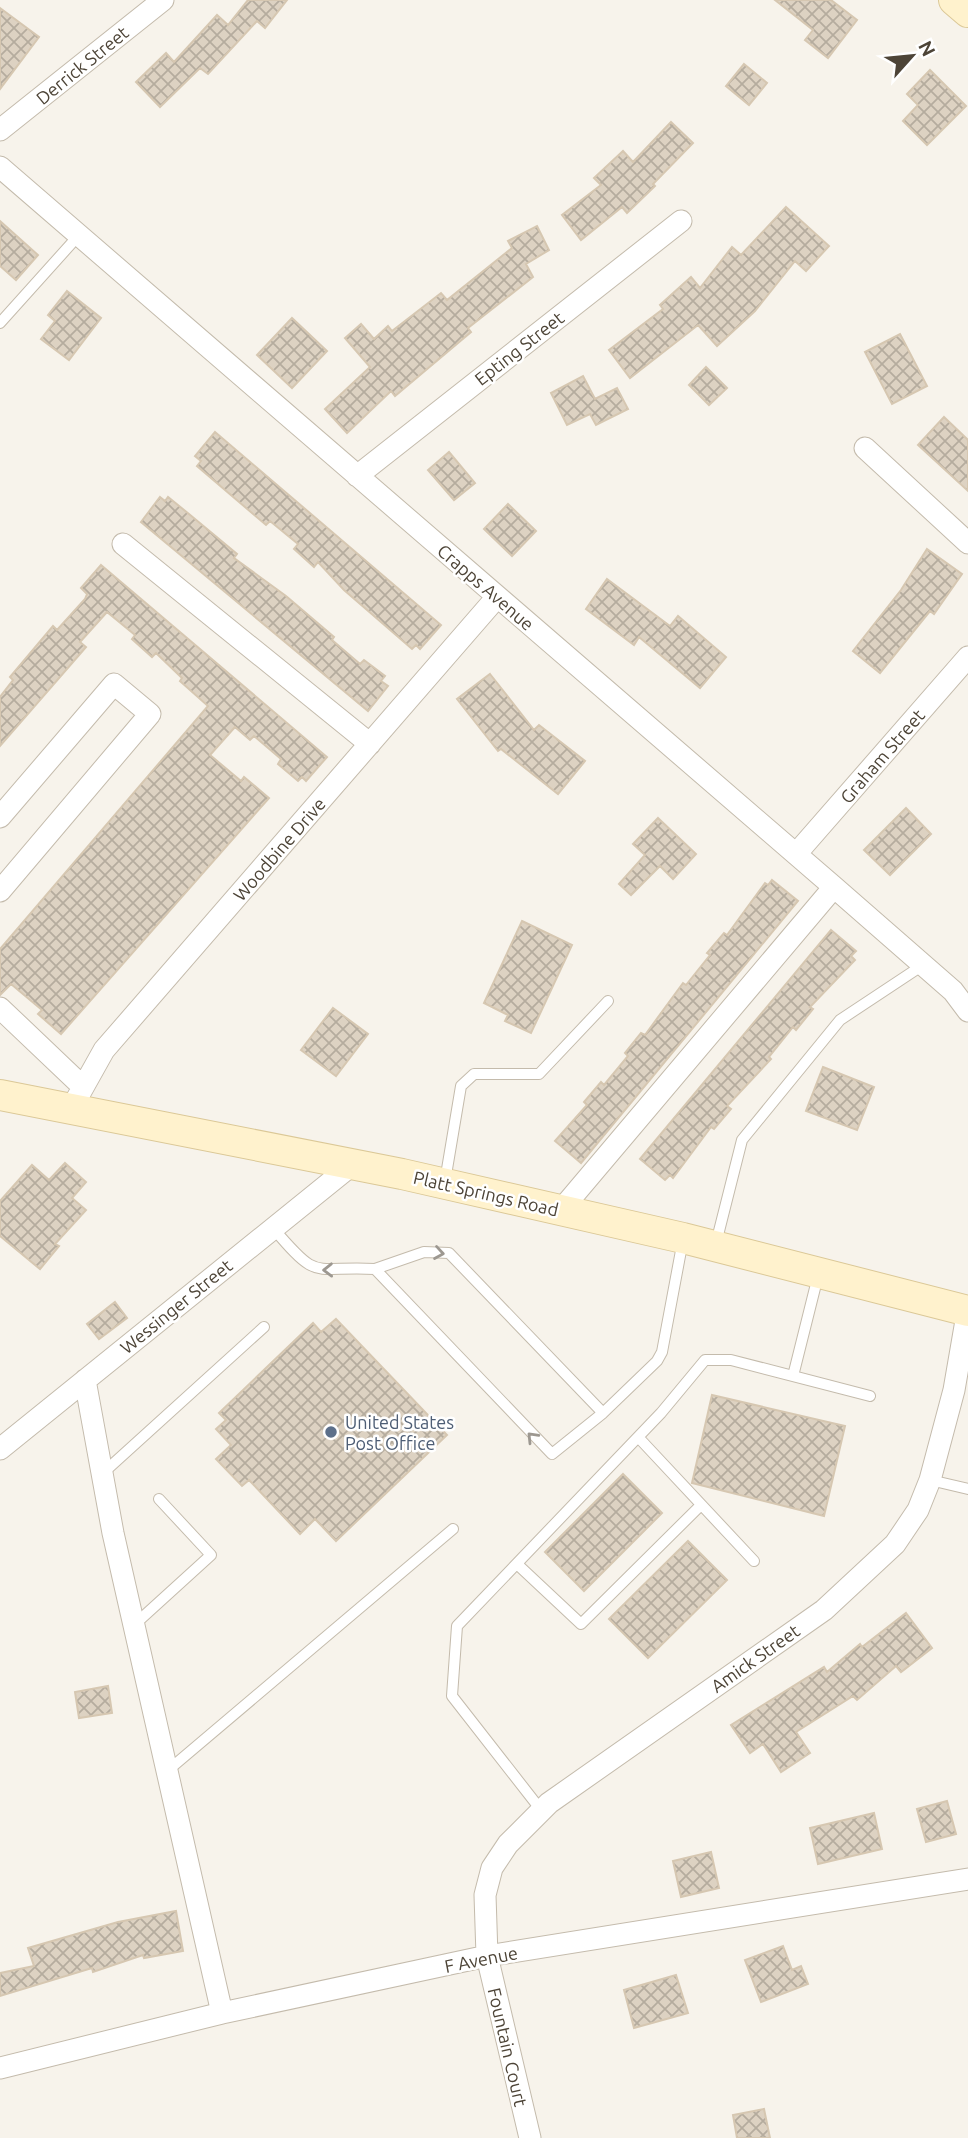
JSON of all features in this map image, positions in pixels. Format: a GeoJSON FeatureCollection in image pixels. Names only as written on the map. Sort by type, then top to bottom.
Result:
{"type":"FeatureCollection","features":[{"type":"Feature","properties":{"kind":"main road"},"geometry":{"type":"LineString","coordinates":[[954,0],[968,12]]}},
{"type":"Feature","properties":{"kind":"main road","name":"Platt Springs Road"},"geometry":{"type":"LineString","coordinates":[[0,1094],[77,1097],[353,1164],[683,1238],[968,1310]]}},
{"type":"Feature","properties":{"kind":"street","name":"Derrick Street"},"geometry":{"type":"LineString","coordinates":[[0,130],[163,0]]}},
{"type":"Feature","properties":{"kind":"street","name":"Crapps Avenue"},"geometry":{"type":"LineString","coordinates":[[0,167],[834,887],[953,991],[968,1010]]}},
{"type":"Feature","properties":{"kind":"street","name":"Epting Street"},"geometry":{"type":"LineString","coordinates":[[357,476],[681,220]]}},
{"type":"Feature","properties":{"kind":"street"},"geometry":{"type":"LineString","coordinates":[[865,448],[968,543]]}},
{"type":"Feature","properties":{"kind":"street"},"geometry":{"type":"LineString","coordinates":[[123,544],[370,744]]}},
{"type":"Feature","properties":{"kind":"street","name":"Woodbine Drive"},"geometry":{"type":"LineString","coordinates":[[77,1097],[104,1050],[497,597]]}},
{"type":"Feature","properties":{"kind":"street","name":"Graham Street"},"geometry":{"type":"LineString","coordinates":[[796,854],[968,657]]}},
{"type":"Feature","properties":{"kind":"street"},"geometry":{"type":"LineString","coordinates":[[0,817],[114,684],[150,714],[0,891]]}},
{"type":"Feature","properties":{"kind":"street"},"geometry":{"type":"LineString","coordinates":[[561,1210],[834,887]]}},
{"type":"Feature","properties":{"kind":"street"},"geometry":{"type":"LineString","coordinates":[[0,1008],[77,1097]]}},
{"type":"Feature","properties":{"kind":"street","name":"Wessinger Street"},"geometry":{"type":"LineString","coordinates":[[0,1449],[353,1164]]}},
{"type":"Feature","properties":{"kind":"street","name":"Amick Street"},"geometry":{"type":"LineString","coordinates":[[487,1956],[485,1895],[492,1868],[508,1844],[541,1810],[824,1610],[895,1544],[918,1510],[930,1480],[954,1390],[968,1310]]}},
{"type":"Feature","properties":{"kind":"street"},"geometry":{"type":"LineString","coordinates":[[85,1380],[134,1625],[222,2013]]}},
{"type":"Feature","properties":{"kind":"street","name":"F Avenue"},"geometry":{"type":"LineString","coordinates":[[0,2068],[222,2013],[487,1956],[968,1879]]}},
{"type":"Feature","properties":{"kind":"street","name":"Fountain Court"},"geometry":{"type":"LineString","coordinates":[[487,1956],[530,2138]]}},
{"type":"Feature","properties":{"kind":"lane"},"geometry":{"type":"LineString","coordinates":[[0,323],[79,235]]}},
{"type":"Feature","properties":{"kind":"lane"},"geometry":{"type":"LineString","coordinates":[[715,1247],[742,1140],[840,1020],[923,965]]}},
{"type":"Feature","properties":{"kind":"lane"},"geometry":{"type":"LineString","coordinates":[[444,1184],[461,1086],[474,1074],[539,1074],[608,1001]]}},
{"type":"Feature","properties":{"kind":"lane"},"geometry":{"type":"LineString","coordinates":[[273,1228],[304,1264],[315,1270],[375,1269],[425,1252],[449,1254],[458,1260],[603,1413]]}},
{"type":"Feature","properties":{"kind":"lane"},"geometry":{"type":"LineString","coordinates":[[375,1269],[547,1452],[556,1452],[603,1413],[662,1352],[683,1238]]}},
{"type":"Feature","properties":{"kind":"lane"},"geometry":{"type":"LineString","coordinates":[[793,1376],[819,1273]]}},
{"type":"Feature","properties":{"kind":"lane"},"geometry":{"type":"LineString","coordinates":[[103,1473],[264,1327]]}},
{"type":"Feature","properties":{"kind":"lane"},"geometry":{"type":"LineString","coordinates":[[541,1810],[452,1696],[457,1626],[638,1437],[705,1360],[731,1360],[870,1396]]}},
{"type":"Feature","properties":{"kind":"lane"},"geometry":{"type":"LineString","coordinates":[[638,1437],[754,1561]]}},
{"type":"Feature","properties":{"kind":"lane"},"geometry":{"type":"LineString","coordinates":[[930,1480],[968,1489]]}},
{"type":"Feature","properties":{"kind":"lane"},"geometry":{"type":"LineString","coordinates":[[134,1625],[211,1555],[159,1499]]}},
{"type":"Feature","properties":{"kind":"lane"},"geometry":{"type":"LineString","coordinates":[[517,1564],[581,1624],[700,1506]]}},
{"type":"Feature","properties":{"kind":"lane"},"geometry":{"type":"LineString","coordinates":[[166,1772],[453,1529]]}},
{"type":"Feature","properties":{"kind":"building"},"geometry":{"type":"Polygon","coordinates":[[[248,0],[287,0],[265,28],[257,21],[208,74],[200,68],[160,107],[136,82],[166,53],[174,62],[217,15],[228,25],[248,0]]]}},
{"type":"Feature","properties":{"kind":"building"},"geometry":{"type":"Polygon","coordinates":[[[775,0],[831,0],[857,20],[828,58],[805,40],[813,30],[775,0]]]}},
{"type":"Feature","properties":{"kind":"building"},"geometry":{"type":"Polygon","coordinates":[[[0,8],[39,37],[0,89],[0,8]]]}},
{"type":"Feature","properties":{"kind":"building"},"geometry":{"type":"Polygon","coordinates":[[[744,64],[767,83],[749,105],[726,86],[744,64]]]}},
{"type":"Feature","properties":{"kind":"building"},"geometry":{"type":"Polygon","coordinates":[[[930,70],[966,106],[927,145],[903,121],[918,105],[907,94],[930,70]]]}},
{"type":"Feature","properties":{"kind":"building"},"geometry":{"type":"Polygon","coordinates":[[[671,122],[693,143],[627,213],[622,207],[581,240],[562,215],[601,185],[594,178],[623,151],[633,162],[671,122]]]}},
{"type":"Feature","properties":{"kind":"building"},"geometry":{"type":"Polygon","coordinates":[[[786,207],[829,246],[806,271],[795,261],[755,311],[717,346],[698,325],[630,378],[609,350],[663,309],[660,305],[691,277],[700,288],[732,247],[741,255],[786,207]]]}},
{"type":"Feature","properties":{"kind":"building"},"geometry":{"type":"Polygon","coordinates":[[[0,221],[38,255],[16,280],[0,266],[0,221]]]}},
{"type":"Feature","properties":{"kind":"building"},"geometry":{"type":"Polygon","coordinates":[[[537,226],[549,250],[526,264],[533,277],[468,328],[471,332],[395,396],[391,391],[347,433],[325,409],[370,367],[345,338],[361,324],[374,339],[388,326],[392,331],[441,293],[447,300],[512,248],[508,241],[537,226]]]}},
{"type":"Feature","properties":{"kind":"building"},"geometry":{"type":"Polygon","coordinates":[[[67,291],[101,318],[69,360],[41,339],[55,321],[48,315],[67,291]]]}},
{"type":"Feature","properties":{"kind":"building"},"geometry":{"type":"Polygon","coordinates":[[[292,318],[327,351],[292,388],[257,355],[292,318]]]}},
{"type":"Feature","properties":{"kind":"building"},"geometry":{"type":"Polygon","coordinates":[[[900,334],[927,386],[892,404],[865,352],[900,334]]]}},
{"type":"Feature","properties":{"kind":"building"},"geometry":{"type":"Polygon","coordinates":[[[706,367],[727,388],[709,405],[689,385],[706,367]]]}},
{"type":"Feature","properties":{"kind":"building"},"geometry":{"type":"Polygon","coordinates":[[[583,376],[595,399],[617,388],[628,409],[596,425],[590,414],[567,425],[551,393],[583,376]]]}},
{"type":"Feature","properties":{"kind":"building"},"geometry":{"type":"Polygon","coordinates":[[[944,417],[968,440],[968,491],[918,445],[944,417]]]}},
{"type":"Feature","properties":{"kind":"building"},"geometry":{"type":"Polygon","coordinates":[[[215,432],[441,625],[420,649],[416,645],[412,649],[344,590],[318,562],[314,567],[294,549],[298,544],[270,521],[266,525],[197,466],[201,461],[195,456],[215,432]]]}},
{"type":"Feature","properties":{"kind":"building"},"geometry":{"type":"Polygon","coordinates":[[[449,452],[475,483],[454,500],[428,470],[449,452]]]}},
{"type":"Feature","properties":{"kind":"building"},"geometry":{"type":"Polygon","coordinates":[[[160,497],[165,501],[168,497],[237,554],[234,558],[286,596],[334,637],[332,640],[360,664],[364,660],[385,676],[381,681],[388,686],[368,711],[141,522],[160,497]]]}},
{"type":"Feature","properties":{"kind":"building"},"geometry":{"type":"Polygon","coordinates":[[[508,504],[536,531],[512,556],[484,529],[508,504]]]}},
{"type":"Feature","properties":{"kind":"building"},"geometry":{"type":"Polygon","coordinates":[[[927,549],[962,574],[934,614],[930,611],[880,673],[853,651],[901,590],[927,549]]]}},
{"type":"Feature","properties":{"kind":"building"},"geometry":{"type":"Polygon","coordinates":[[[101,565],[327,757],[306,781],[302,777],[298,781],[278,764],[281,759],[254,736],[250,740],[235,727],[210,755],[241,781],[244,777],[269,798],[61,1034],[38,1014],[42,1010],[11,984],[0,995],[0,949],[208,706],[180,681],[182,678],[156,653],[152,657],[132,639],[135,635],[107,612],[80,642],[86,647],[0,746],[0,697],[13,680],[10,677],[53,626],[57,630],[85,599],[87,594],[81,588],[101,565]]]}},
{"type":"Feature","properties":{"kind":"building"},"geometry":{"type":"Polygon","coordinates":[[[607,579],[670,626],[678,616],[726,657],[700,688],[639,637],[634,645],[586,609],[607,579]]]}},
{"type":"Feature","properties":{"kind":"building"},"geometry":{"type":"Polygon","coordinates":[[[490,674],[534,730],[539,725],[585,761],[558,794],[501,749],[498,751],[457,699],[490,674]]]}},
{"type":"Feature","properties":{"kind":"building"},"geometry":{"type":"Polygon","coordinates":[[[906,808],[931,834],[890,875],[864,850],[906,808]]]}},
{"type":"Feature","properties":{"kind":"building"},"geometry":{"type":"Polygon","coordinates":[[[658,818],[696,854],[673,879],[660,866],[631,895],[619,884],[645,855],[633,844],[658,818]]]}},
{"type":"Feature","properties":{"kind":"building"},"geometry":{"type":"Polygon","coordinates":[[[772,880],[798,901],[581,1163],[555,1141],[587,1105],[584,1102],[601,1082],[604,1085],[628,1056],[625,1053],[641,1033],[645,1035],[683,983],[686,985],[710,955],[707,953],[724,933],[727,935],[765,883],[768,885],[772,880]]]}},
{"type":"Feature","properties":{"kind":"building"},"geometry":{"type":"Polygon","coordinates":[[[522,921],[572,945],[531,1033],[505,1021],[508,1015],[484,1003],[522,921]]]}},
{"type":"Feature","properties":{"kind":"building"},"geometry":{"type":"Polygon","coordinates":[[[831,930],[856,951],[851,956],[855,960],[810,1007],[813,1009],[796,1030],[793,1027],[769,1057],[771,1059],[727,1106],[731,1109],[714,1129],[711,1127],[673,1178],[670,1175],[665,1180],[640,1159],[831,930]]]}},
{"type":"Feature","properties":{"kind":"building"},"geometry":{"type":"Polygon","coordinates":[[[333,1008],[368,1034],[336,1076],[301,1050],[333,1008]]]}},
{"type":"Feature","properties":{"kind":"building"},"geometry":{"type":"Polygon","coordinates":[[[823,1067],[874,1087],[857,1130],[806,1111],[823,1067]]]}},
{"type":"Feature","properties":{"kind":"building"},"geometry":{"type":"Polygon","coordinates":[[[65,1163],[86,1182],[72,1198],[86,1210],[55,1244],[59,1246],[40,1269],[0,1236],[0,1201],[32,1165],[49,1180],[65,1163]]]}},
{"type":"Feature","properties":{"kind":"building"},"geometry":{"type":"Polygon","coordinates":[[[115,1302],[127,1318],[99,1339],[87,1324],[115,1302]]]}},
{"type":"Feature","properties":{"kind":"building","name":"United States Post Office"},"geometry":{"type":"Polygon","coordinates":[[[336,1319],[447,1435],[336,1541],[315,1519],[300,1534],[249,1480],[242,1486],[216,1459],[231,1445],[216,1429],[226,1420],[219,1413],[313,1323],[321,1332],[336,1319]]]}},
{"type":"Feature","properties":{"kind":"building"},"geometry":{"type":"Polygon","coordinates":[[[712,1395],[845,1426],[824,1516],[692,1483],[712,1395]]]}},
{"type":"Feature","properties":{"kind":"building"},"geometry":{"type":"Polygon","coordinates":[[[623,1474],[662,1513],[584,1591],[545,1552],[623,1474]]]}},
{"type":"Feature","properties":{"kind":"building"},"geometry":{"type":"Polygon","coordinates":[[[688,1541],[727,1580],[648,1658],[609,1619],[688,1541]]]}},
{"type":"Feature","properties":{"kind":"building"},"geometry":{"type":"Polygon","coordinates":[[[906,1613],[932,1648],[901,1672],[896,1666],[857,1700],[853,1696],[796,1732],[810,1753],[781,1772],[763,1744],[750,1753],[731,1725],[824,1667],[827,1672],[860,1644],[862,1647],[906,1613]]]}},
{"type":"Feature","properties":{"kind":"building"},"geometry":{"type":"Polygon","coordinates":[[[108,1686],[112,1713],[79,1718],[75,1692],[108,1686]]]}},
{"type":"Feature","properties":{"kind":"building"},"geometry":{"type":"Polygon","coordinates":[[[947,1801],[956,1834],[926,1842],[917,1809],[947,1801]]]}},
{"type":"Feature","properties":{"kind":"building"},"geometry":{"type":"Polygon","coordinates":[[[874,1813],[882,1849],[818,1864],[810,1828],[874,1813]]]}},
{"type":"Feature","properties":{"kind":"building"},"geometry":{"type":"Polygon","coordinates":[[[711,1852],[719,1888],[681,1897],[673,1861],[711,1852]]]}},
{"type":"Feature","properties":{"kind":"building"},"geometry":{"type":"Polygon","coordinates":[[[176,1911],[183,1951],[144,1958],[143,1955],[93,1972],[92,1968],[0,1996],[0,1973],[34,1966],[28,1948],[118,1922],[176,1911]]]}},
{"type":"Feature","properties":{"kind":"building"},"geometry":{"type":"Polygon","coordinates":[[[783,1946],[792,1970],[801,1966],[808,1984],[761,2002],[745,1960],[783,1946]]]}},
{"type":"Feature","properties":{"kind":"building"},"geometry":{"type":"Polygon","coordinates":[[[676,1975],[688,2013],[634,2028],[624,1990],[676,1975]]]}},
{"type":"Feature","properties":{"kind":"building"},"geometry":{"type":"Polygon","coordinates":[[[764,2109],[770,2138],[737,2138],[733,2115],[764,2109]]]}},
{"type":"Feature","properties":{"kind":"place","name":"United States Post Office"},"geometry":{"type":"Point","coordinates":[331,1432]}}]}
